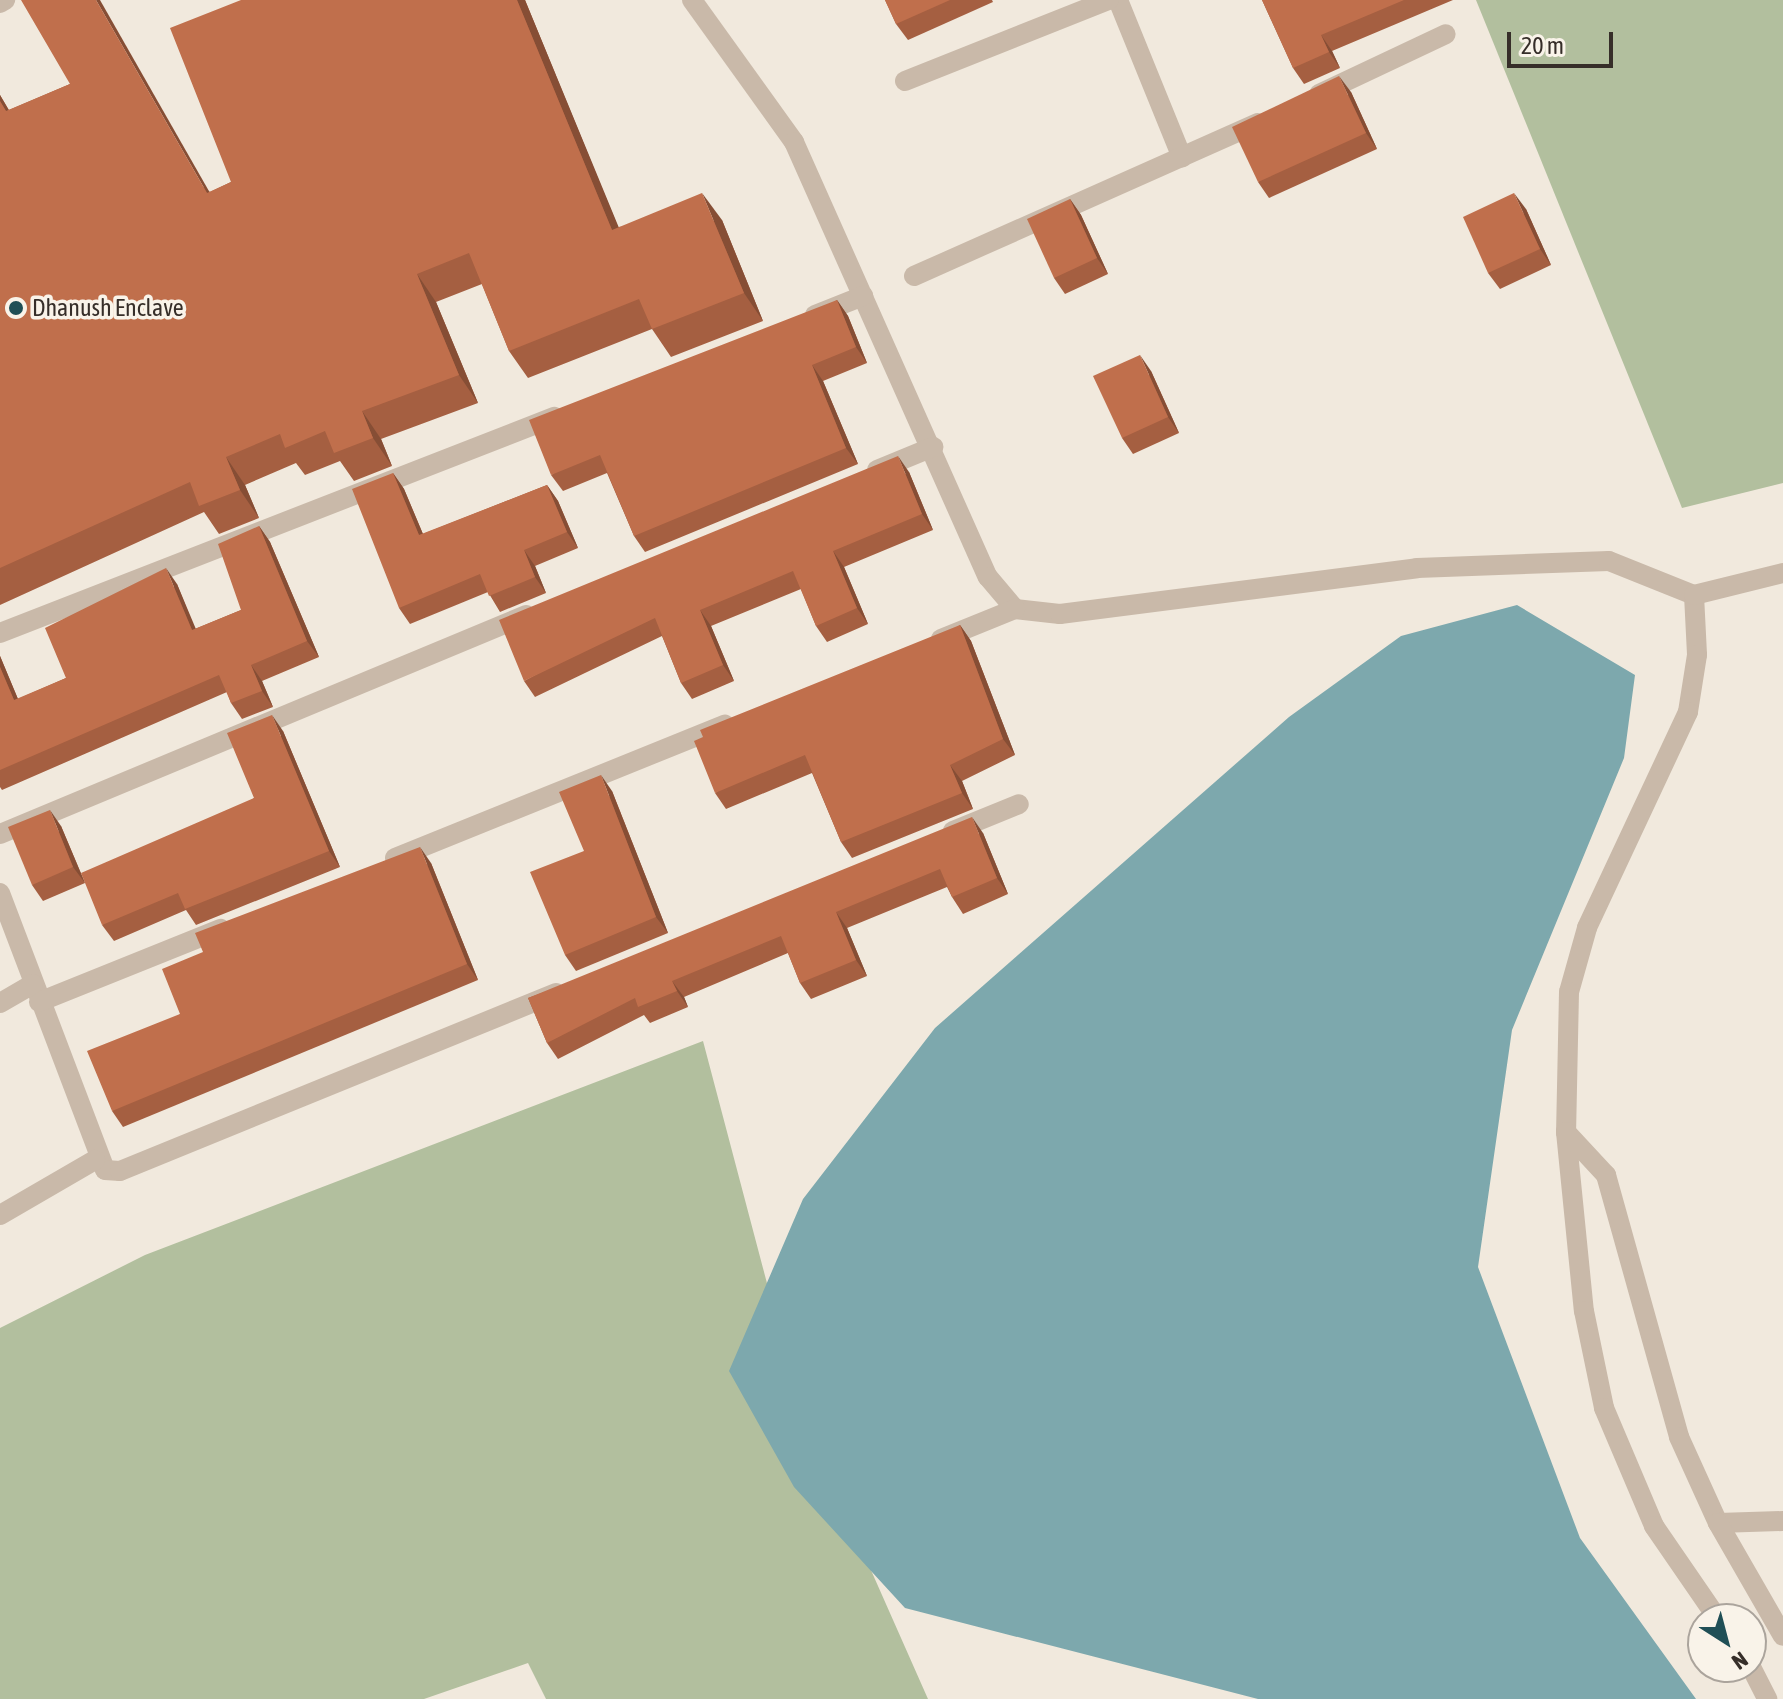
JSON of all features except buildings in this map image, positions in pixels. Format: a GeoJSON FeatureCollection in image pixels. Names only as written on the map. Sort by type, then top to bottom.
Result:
{"type":"FeatureCollection","features":[{"type":"Feature","properties":{"kind":"street"},"geometry":{"type":"LineString","coordinates":[[692,0],[794,142],[933,447],[988,577],[1015,609]]}},
{"type":"Feature","properties":{"kind":"street"},"geometry":{"type":"LineString","coordinates":[[905,81],[1109,0]]}},
{"type":"Feature","properties":{"kind":"street"},"geometry":{"type":"LineString","coordinates":[[1118,0],[1182,158]]}},
{"type":"Feature","properties":{"kind":"street"},"geometry":{"type":"LineString","coordinates":[[914,276],[1182,158],[1446,34]]}},
{"type":"Feature","properties":{"kind":"street"},"geometry":{"type":"LineString","coordinates":[[789,325],[863,296]]}},
{"type":"Feature","properties":{"kind":"street"},"geometry":{"type":"LineString","coordinates":[[0,633],[581,406]]}},
{"type":"Feature","properties":{"kind":"street"},"geometry":{"type":"LineString","coordinates":[[860,477],[933,447]]}},
{"type":"Feature","properties":{"kind":"street"},"geometry":{"type":"LineString","coordinates":[[912,650],[1015,609],[1060,614],[1417,568],[1609,561],[1694,595],[1783,573]]}},
{"type":"Feature","properties":{"kind":"street"},"geometry":{"type":"LineString","coordinates":[[1694,595],[1697,655],[1688,712],[1587,928],[1569,992],[1566,1132],[1584,1311],[1604,1408],[1654,1526],[1707,1603]]}},
{"type":"Feature","properties":{"kind":"street"},"geometry":{"type":"LineString","coordinates":[[0,834],[554,604]]}},
{"type":"Feature","properties":{"kind":"street"},"geometry":{"type":"LineString","coordinates":[[379,865],[749,716]]}},
{"type":"Feature","properties":{"kind":"street"},"geometry":{"type":"LineString","coordinates":[[931,840],[1019,804]]}},
{"type":"Feature","properties":{"kind":"street"},"geometry":{"type":"LineString","coordinates":[[0,893],[95,1160],[105,1170],[120,1171],[577,984]]}},
{"type":"Feature","properties":{"kind":"street"},"geometry":{"type":"LineString","coordinates":[[0,1003],[246,918]]}},
{"type":"Feature","properties":{"kind":"street"},"geometry":{"type":"LineString","coordinates":[[1566,1132],[1606,1175],[1679,1437],[1718,1523],[1783,1636]]}},
{"type":"Feature","properties":{"kind":"street"},"geometry":{"type":"LineString","coordinates":[[0,1215],[95,1160]]}},
{"type":"Feature","properties":{"kind":"street"},"geometry":{"type":"LineString","coordinates":[[1718,1523],[1783,1521]]}},
{"type":"Feature","properties":{"kind":"green space"},"geometry":{"type":"Polygon","coordinates":[[[1476,0],[1783,0],[1783,483],[1682,508],[1476,0]]]}},
{"type":"Feature","properties":{"kind":"green space"},"geometry":{"type":"Polygon","coordinates":[[[703,1041],[801,1412],[928,1699],[546,1699],[528,1663],[424,1699],[0,1699],[0,1328],[145,1255],[703,1041]]]}},
{"type":"Feature","properties":{"kind":"water"},"geometry":{"type":"Polygon","coordinates":[[[1517,605],[1635,675],[1624,758],[1512,1030],[1478,1267],[1580,1538],[1696,1699],[1258,1699],[905,1608],[794,1487],[729,1371],[803,1199],[935,1028],[1289,717],[1401,636],[1517,605]]]}},
{"type":"Feature","properties":{"kind":"place","name":"Dhanush Enclave"},"geometry":{"type":"Point","coordinates":[16,308]}}]}
